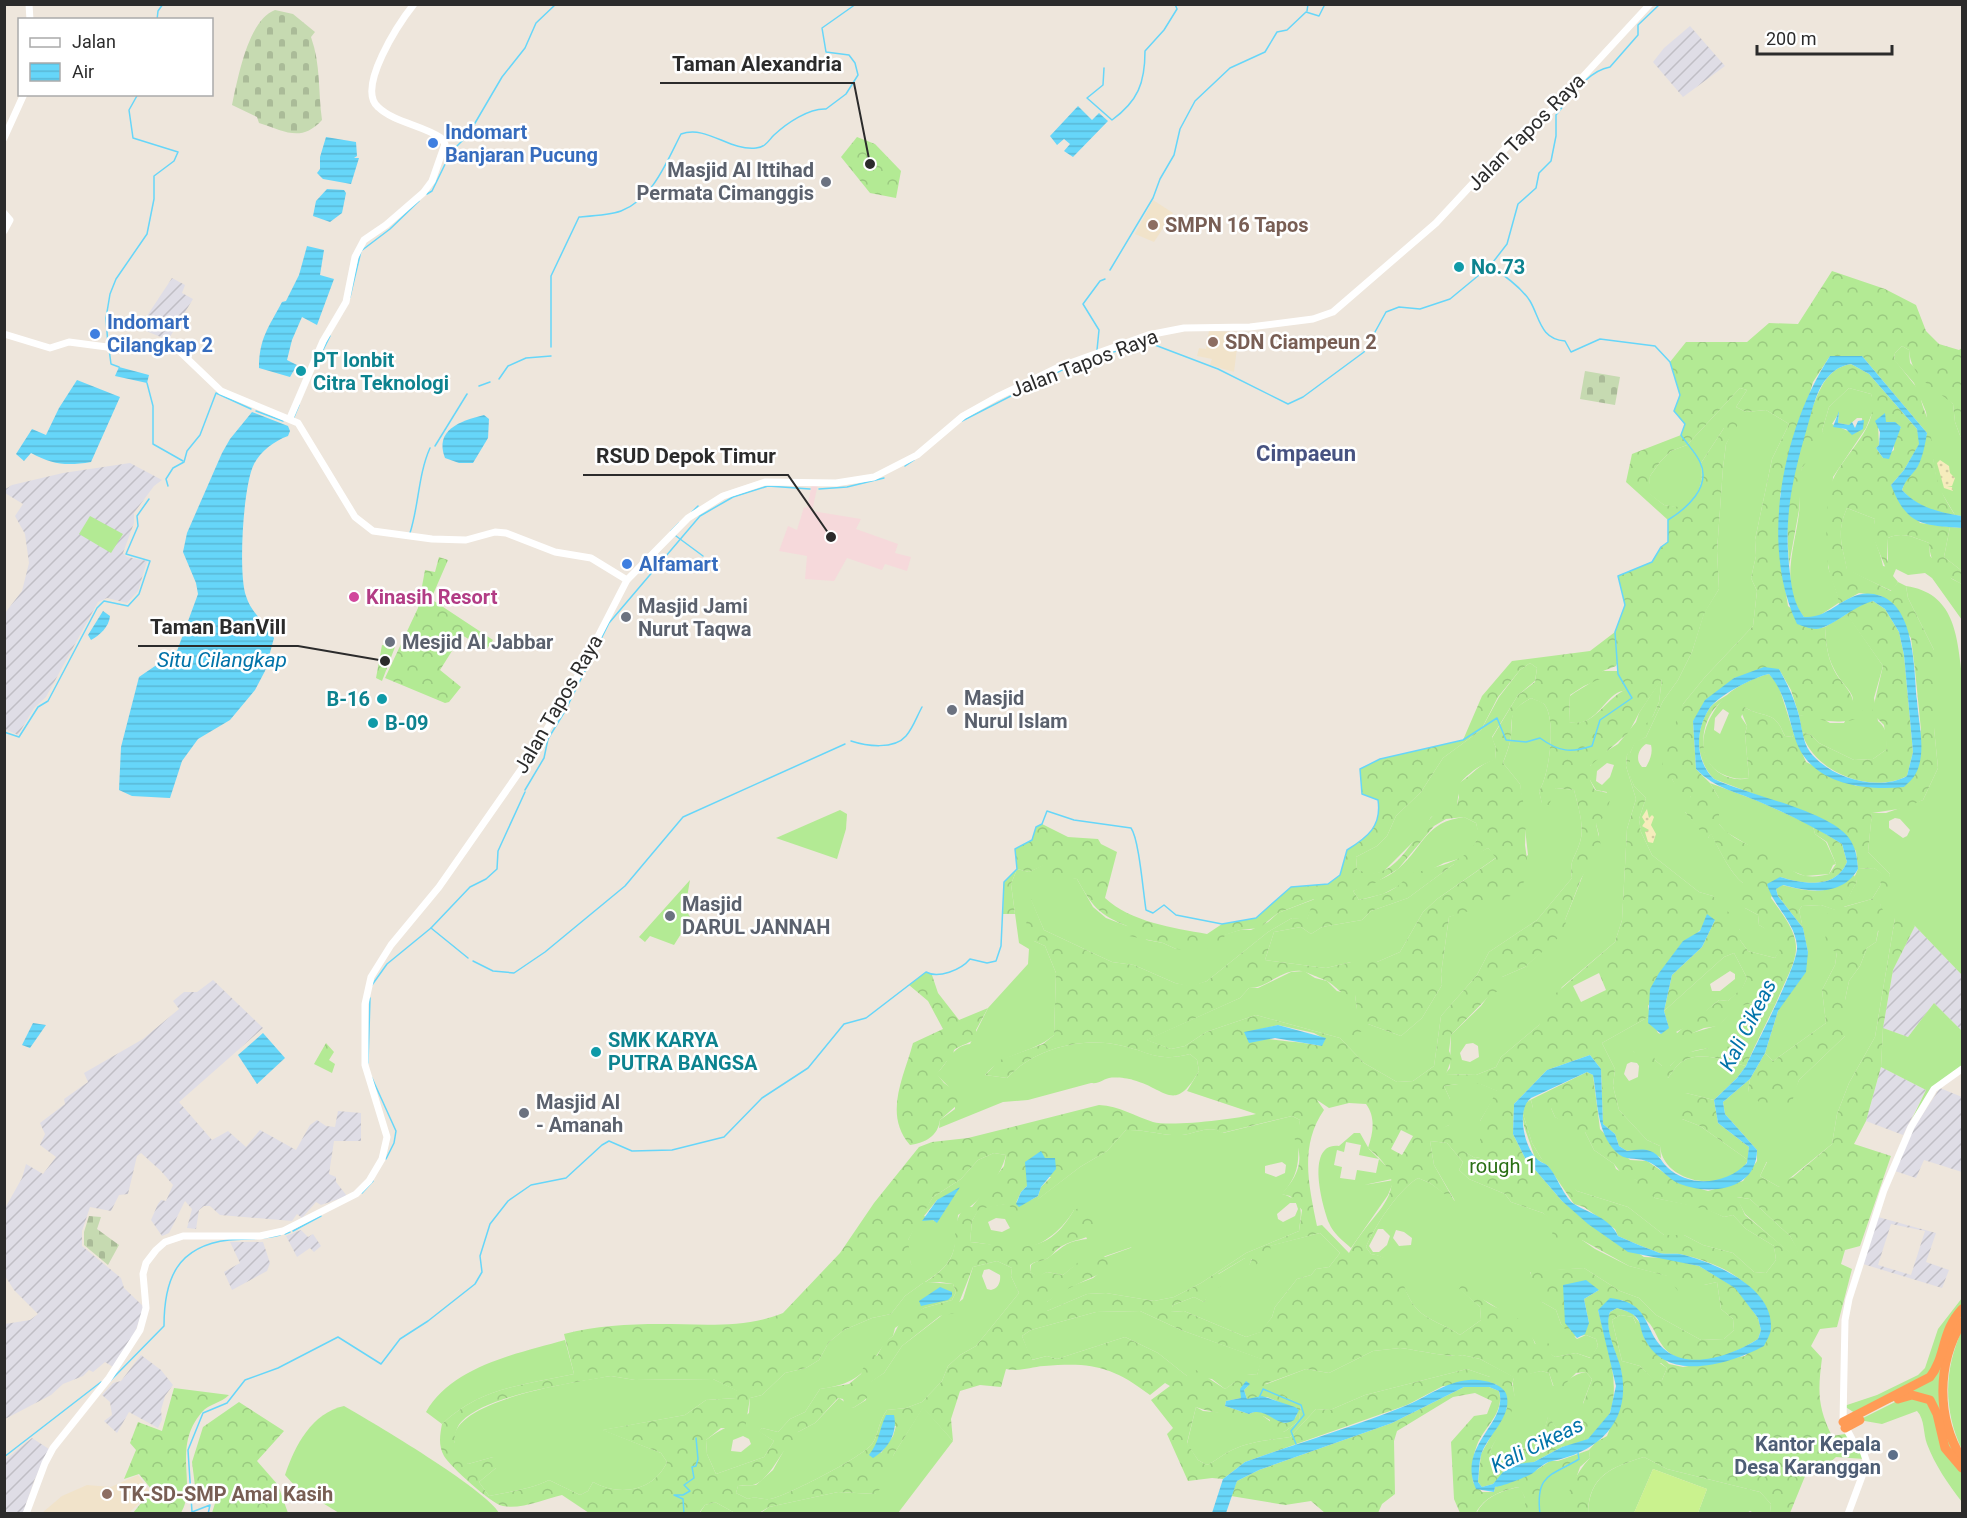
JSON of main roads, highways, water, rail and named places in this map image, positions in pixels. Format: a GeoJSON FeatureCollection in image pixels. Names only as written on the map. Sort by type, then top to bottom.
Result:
{"type":"FeatureCollection","features":[{"type":"Feature","properties":{"kind":"highway"},"geometry":{"type":"LineString","coordinates":[[1844,1425],[1930,1377],[1935,1370],[1946,1333],[1962,1309]]}},
{"type":"Feature","properties":{"kind":"highway"},"geometry":{"type":"LineString","coordinates":[[1962,1322],[1949,1351],[1943,1397],[1949,1430],[1962,1459]]}},
{"type":"Feature","properties":{"kind":"highway"},"geometry":{"type":"LineString","coordinates":[[1962,1330],[1950,1362],[1947,1391],[1951,1420],[1962,1450]]}},
{"type":"Feature","properties":{"kind":"highway"},"geometry":{"type":"LineString","coordinates":[[1858,1417],[1907,1396],[1925,1397],[1935,1407],[1945,1448],[1962,1468]]}},
{"type":"Feature","properties":{"kind":"main road"},"geometry":{"type":"LineString","coordinates":[[292,420],[327,334],[346,302],[356,255],[364,240],[378,232],[423,193],[432,181],[444,148],[441,138],[388,114],[378,107],[372,98],[372,77],[402,21],[414,4]]}},
{"type":"Feature","properties":{"kind":"main road","name":"Jalan Tapos Raya"},"geometry":{"type":"LineString","coordinates":[[26,1514],[42,1470],[53,1448],[107,1381],[140,1330],[146,1308],[143,1274],[146,1263],[165,1242],[190,1235],[260,1236],[283,1231],[356,1194],[374,1172],[384,1153],[387,1137],[365,1065],[365,1004],[371,977],[391,945],[439,888],[534,750],[573,685],[627,580],[688,518],[723,496],[765,482],[836,483],[874,477],[917,454],[941,432],[972,411],[1044,374],[1093,354],[1162,331],[1250,327],[1313,319],[1333,312],[1445,214],[1514,139],[1553,109],[1650,4]]}},
{"type":"Feature","properties":{"kind":"main road"},"geometry":{"type":"LineString","coordinates":[[4,138],[23,96]]}},
{"type":"Feature","properties":{"kind":"main road"},"geometry":{"type":"LineString","coordinates":[[4,213],[10,220],[4,231]]}},
{"type":"Feature","properties":{"kind":"main road"},"geometry":{"type":"LineString","coordinates":[[4,334],[50,348],[69,342],[108,346],[168,343],[188,357],[221,391],[292,420],[319,454],[355,517],[373,531],[450,540],[466,540],[495,532],[506,533],[555,552],[591,558],[627,580]]}},
{"type":"Feature","properties":{"kind":"main road"},"geometry":{"type":"LineString","coordinates":[[1848,1514],[1867,1465],[1863,1451],[1853,1441],[1844,1425],[1846,1310],[1884,1190],[1911,1127],[1930,1094],[1962,1069]]}},
{"type":"Feature","properties":{"kind":"main road"},"geometry":{"type":"LineString","coordinates":[[1844,1406],[1858,1417],[1853,1441]]}},
{"type":"Feature","properties":{"kind":"water"},"geometry":{"type":"Polygon","coordinates":[[[1078,106],[1092,120],[1099,113],[1108,121],[1073,157],[1064,151],[1070,144],[1064,139],[1057,145],[1050,136],[1078,106]]]}},
{"type":"Feature","properties":{"kind":"water"},"geometry":{"type":"Polygon","coordinates":[[[326,137],[356,142],[357,156],[354,158],[359,158],[351,184],[323,179],[317,173],[320,169],[320,157],[326,137]]]}},
{"type":"Feature","properties":{"kind":"water"},"geometry":{"type":"Polygon","coordinates":[[[327,189],[344,190],[346,193],[342,213],[330,222],[313,216],[316,201],[327,189]]]}},
{"type":"Feature","properties":{"kind":"water"},"geometry":{"type":"Polygon","coordinates":[[[307,246],[324,250],[320,275],[334,279],[317,325],[302,317],[292,340],[287,360],[297,365],[290,377],[259,368],[259,358],[269,326],[282,302],[286,301],[299,275],[307,246]]]}},
{"type":"Feature","properties":{"kind":"water"},"geometry":{"type":"Polygon","coordinates":[[[1830,356],[1862,356],[1927,433],[1920,462],[1902,490],[1915,501],[1929,508],[1962,516],[1962,528],[1936,526],[1918,521],[1903,509],[1891,485],[1904,470],[1919,444],[1917,429],[1869,374],[1851,364],[1833,372],[1820,388],[1815,401],[1793,483],[1788,517],[1788,554],[1793,591],[1804,617],[1824,613],[1859,594],[1881,596],[1901,613],[1911,641],[1915,673],[1921,746],[1921,756],[1916,773],[1904,787],[1888,788],[1855,785],[1825,775],[1812,766],[1802,753],[1779,688],[1769,674],[1728,693],[1713,704],[1704,718],[1699,736],[1700,755],[1703,764],[1714,779],[1806,811],[1839,828],[1853,845],[1858,869],[1851,878],[1834,888],[1814,890],[1783,885],[1776,889],[1778,896],[1803,928],[1808,952],[1806,972],[1778,1011],[1765,1053],[1750,1079],[1723,1102],[1725,1114],[1757,1150],[1755,1163],[1741,1182],[1718,1189],[1692,1188],[1675,1182],[1655,1165],[1619,1155],[1609,1144],[1601,1126],[1593,1075],[1587,1072],[1531,1098],[1526,1103],[1523,1119],[1525,1137],[1532,1152],[1537,1159],[1548,1166],[1567,1197],[1574,1204],[1610,1224],[1618,1236],[1659,1253],[1680,1254],[1708,1263],[1739,1278],[1752,1288],[1769,1313],[1771,1330],[1764,1346],[1719,1363],[1686,1366],[1671,1363],[1658,1355],[1647,1343],[1637,1318],[1617,1308],[1610,1312],[1608,1325],[1620,1365],[1623,1384],[1622,1402],[1609,1430],[1585,1450],[1547,1463],[1525,1477],[1495,1487],[1494,1492],[1476,1489],[1472,1473],[1473,1460],[1477,1447],[1497,1414],[1500,1403],[1499,1391],[1489,1387],[1464,1387],[1392,1423],[1259,1470],[1237,1481],[1226,1513],[1212,1513],[1223,1479],[1245,1462],[1385,1414],[1460,1381],[1474,1380],[1492,1383],[1502,1388],[1507,1397],[1502,1420],[1481,1455],[1478,1482],[1482,1487],[1493,1484],[1503,1472],[1516,1464],[1534,1462],[1562,1447],[1588,1439],[1610,1413],[1616,1386],[1598,1310],[1610,1298],[1627,1302],[1638,1309],[1653,1335],[1663,1348],[1674,1356],[1702,1360],[1717,1357],[1758,1339],[1761,1330],[1758,1318],[1735,1288],[1699,1266],[1628,1252],[1588,1224],[1562,1201],[1525,1158],[1513,1134],[1514,1104],[1547,1070],[1590,1055],[1601,1069],[1603,1124],[1615,1134],[1619,1146],[1627,1151],[1641,1149],[1653,1152],[1676,1174],[1697,1181],[1729,1176],[1747,1163],[1749,1147],[1718,1123],[1714,1100],[1746,1066],[1796,955],[1797,946],[1792,929],[1767,884],[1780,877],[1809,883],[1827,881],[1842,871],[1847,862],[1842,844],[1832,838],[1783,812],[1719,786],[1703,776],[1696,769],[1693,721],[1705,700],[1734,678],[1764,667],[1779,669],[1794,700],[1807,748],[1830,769],[1855,780],[1882,783],[1895,781],[1907,776],[1913,752],[1904,655],[1899,632],[1885,609],[1873,601],[1816,629],[1797,624],[1786,592],[1780,558],[1778,523],[1782,487],[1789,451],[1800,417],[1830,356]]]}},
{"type":"Feature","properties":{"kind":"water"},"geometry":{"type":"Polygon","coordinates":[[[119,367],[149,375],[147,383],[115,376],[119,367]]]}},
{"type":"Feature","properties":{"kind":"water"},"geometry":{"type":"Polygon","coordinates":[[[77,380],[120,397],[91,462],[60,464],[31,453],[24,461],[16,454],[32,429],[46,435],[59,408],[77,380]]]}},
{"type":"Feature","properties":{"kind":"water"},"geometry":{"type":"Polygon","coordinates":[[[1839,411],[1838,423],[1849,425],[1852,422],[1855,428],[1858,421],[1864,420],[1863,429],[1852,435],[1846,429],[1833,427],[1839,411]]]}},
{"type":"Feature","properties":{"kind":"water","name":"Situ Cilangkap"},"geometry":{"type":"Polygon","coordinates":[[[252,412],[288,426],[290,431],[288,436],[264,451],[254,464],[245,509],[242,569],[246,596],[251,608],[274,638],[265,671],[255,690],[230,720],[198,739],[182,761],[170,798],[132,796],[119,790],[121,747],[139,677],[177,651],[198,594],[196,583],[183,552],[187,533],[222,453],[230,439],[252,412]]]}},
{"type":"Feature","properties":{"kind":"water"},"geometry":{"type":"Polygon","coordinates":[[[1885,413],[1886,422],[1895,422],[1901,427],[1889,459],[1883,458],[1876,448],[1879,445],[1880,432],[1875,421],[1885,413]]]}},
{"type":"Feature","properties":{"kind":"water"},"geometry":{"type":"Polygon","coordinates":[[[484,415],[489,419],[488,438],[473,463],[459,463],[445,458],[443,440],[451,428],[466,420],[484,415]]]}},
{"type":"Feature","properties":{"kind":"water"},"geometry":{"type":"Polygon","coordinates":[[[103,611],[110,616],[108,624],[91,640],[88,635],[103,611]]]}},
{"type":"Feature","properties":{"kind":"water"},"geometry":{"type":"Polygon","coordinates":[[[1707,914],[1715,920],[1702,947],[1672,975],[1664,1011],[1669,1028],[1661,1034],[1648,1023],[1650,989],[1683,941],[1700,931],[1707,914]]]}},
{"type":"Feature","properties":{"kind":"water"},"geometry":{"type":"Polygon","coordinates":[[[33,1023],[46,1025],[30,1048],[22,1045],[33,1023]]]}},
{"type":"Feature","properties":{"kind":"water"},"geometry":{"type":"Polygon","coordinates":[[[1278,1025],[1326,1038],[1322,1046],[1275,1038],[1249,1043],[1244,1032],[1278,1025]]]}},
{"type":"Feature","properties":{"kind":"water"},"geometry":{"type":"Polygon","coordinates":[[[263,1033],[285,1058],[257,1084],[238,1055],[263,1033]]]}},
{"type":"Feature","properties":{"kind":"water"},"geometry":{"type":"Polygon","coordinates":[[[1041,1151],[1045,1158],[1055,1158],[1056,1169],[1041,1187],[1038,1196],[1019,1207],[1016,1204],[1021,1192],[1027,1186],[1025,1162],[1041,1151]]]}},
{"type":"Feature","properties":{"kind":"water"},"geometry":{"type":"Polygon","coordinates":[[[960,1187],[937,1223],[933,1220],[922,1221],[937,1200],[960,1187]]]}},
{"type":"Feature","properties":{"kind":"water"},"geometry":{"type":"Polygon","coordinates":[[[1586,1280],[1599,1290],[1584,1299],[1589,1323],[1585,1334],[1577,1338],[1565,1323],[1563,1285],[1586,1280]]]}},
{"type":"Feature","properties":{"kind":"water"},"geometry":{"type":"Polygon","coordinates":[[[940,1287],[952,1292],[952,1296],[948,1300],[921,1306],[919,1301],[940,1287]]]}},
{"type":"Feature","properties":{"kind":"water"},"geometry":{"type":"Polygon","coordinates":[[[1246,1381],[1250,1384],[1244,1390],[1247,1399],[1262,1396],[1295,1407],[1299,1410],[1294,1420],[1288,1423],[1277,1421],[1261,1413],[1249,1414],[1225,1406],[1226,1401],[1241,1398],[1240,1389],[1246,1381]]]}},
{"type":"Feature","properties":{"kind":"water"},"geometry":{"type":"Polygon","coordinates":[[[886,1415],[894,1415],[895,1428],[891,1440],[873,1458],[869,1455],[886,1415]]]}},
{"type":"Feature","properties":{"kind":"waterway"},"geometry":{"type":"LineString","coordinates":[[157,18],[158,11],[163,4]]}},
{"type":"Feature","properties":{"kind":"waterway"},"geometry":{"type":"LineString","coordinates":[[427,194],[432,191],[451,152],[468,135],[502,77],[525,48],[536,23],[556,4]]}},
{"type":"Feature","properties":{"kind":"waterway"},"geometry":{"type":"LineString","coordinates":[[551,347],[551,276],[579,217],[621,211],[642,198],[658,178],[681,134],[700,133],[737,146],[756,148],[765,145],[792,121],[813,111],[826,109],[846,94],[858,75],[855,63],[849,55],[826,52],[822,28],[856,4]]}},
{"type":"Feature","properties":{"kind":"waterway"},"geometry":{"type":"LineString","coordinates":[[1104,68],[1103,85],[1087,98],[1112,120],[1134,98],[1144,73],[1145,51],[1164,30],[1177,9],[1175,4]]}},
{"type":"Feature","properties":{"kind":"waterway"},"geometry":{"type":"LineString","coordinates":[[1307,11],[1308,4]]}},
{"type":"Feature","properties":{"kind":"waterway"},"geometry":{"type":"LineString","coordinates":[[1110,270],[1153,198],[1160,179],[1174,155],[1180,129],[1195,101],[1230,68],[1265,52],[1277,32],[1287,30],[1306,12],[1319,16],[1325,4]]}},
{"type":"Feature","properties":{"kind":"waterway"},"geometry":{"type":"LineString","coordinates":[[1100,356],[1147,342],[1218,369],[1288,404],[1303,397],[1364,352],[1386,312],[1399,307],[1420,309],[1450,299],[1490,266],[1507,244],[1518,204],[1536,188],[1539,173],[1551,161],[1556,136],[1556,115],[1587,79],[1602,69],[1610,67],[1638,35],[1638,25],[1660,4]]}},
{"type":"Feature","properties":{"kind":"waterway"},"geometry":{"type":"LineString","coordinates":[[108,345],[106,318],[110,294],[116,279],[147,234],[154,199],[154,176],[174,161],[178,152],[133,138],[129,110],[137,96]]}},
{"type":"Feature","properties":{"kind":"waterway"},"geometry":{"type":"LineString","coordinates":[[350,297],[361,251],[390,229],[419,201]]}},
{"type":"Feature","properties":{"kind":"waterway"},"geometry":{"type":"LineString","coordinates":[[208,1514],[210,1505],[192,1512],[188,1450],[203,1413],[227,1403],[245,1380],[278,1368],[338,1337],[381,1364],[400,1339],[428,1321],[475,1284],[482,1272],[480,1256],[490,1224],[508,1201],[531,1185],[566,1178],[609,1141],[632,1151],[672,1150],[724,1137],[762,1098],[808,1068],[844,1024],[866,1018],[926,972],[943,974],[961,967],[970,959],[987,963],[996,961],[1001,946],[1004,882],[1017,869],[1015,849],[1032,840],[1036,827],[1042,824],[1047,811],[1074,820],[1131,828],[1138,854],[1146,910],[1153,913],[1164,905],[1176,915],[1222,924],[1256,918],[1291,887],[1328,884],[1340,875],[1347,850],[1372,830],[1378,817],[1378,800],[1362,794],[1360,769],[1380,759],[1463,740],[1497,718],[1506,740],[1526,742],[1540,738],[1565,750],[1578,750],[1592,746],[1600,720],[1632,698],[1618,674],[1615,632],[1625,605],[1618,576],[1652,562],[1661,547],[1668,542],[1668,520],[1682,510],[1695,496],[1703,480],[1703,471],[1700,462],[1681,435],[1685,424],[1674,411],[1680,395],[1670,362],[1655,346],[1600,339],[1571,352],[1565,341],[1550,336],[1546,332],[1530,301],[1522,291],[1490,266]]}},
{"type":"Feature","properties":{"kind":"waterway"},"geometry":{"type":"LineString","coordinates":[[1097,350],[1099,330],[1083,304],[1100,281],[1105,279]]}},
{"type":"Feature","properties":{"kind":"waterway"},"geometry":{"type":"LineString","coordinates":[[320,356],[330,336]]}},
{"type":"Feature","properties":{"kind":"waterway"},"geometry":{"type":"LineString","coordinates":[[109,349],[111,364],[119,367]]}},
{"type":"Feature","properties":{"kind":"waterway"},"geometry":{"type":"LineString","coordinates":[[499,379],[508,366],[526,358],[551,356]]}},
{"type":"Feature","properties":{"kind":"waterway"},"geometry":{"type":"LineString","coordinates":[[962,421],[1062,370],[1087,360]]}},
{"type":"Feature","properties":{"kind":"waterway"},"geometry":{"type":"LineString","coordinates":[[479,386],[490,382]]}},
{"type":"Feature","properties":{"kind":"waterway"},"geometry":{"type":"LineString","coordinates":[[147,383],[153,406],[153,444],[183,461]]}},
{"type":"Feature","properties":{"kind":"waterway"},"geometry":{"type":"LineString","coordinates":[[168,486],[166,479],[173,468],[184,462],[187,451],[200,435],[216,393],[251,409]]}},
{"type":"Feature","properties":{"kind":"waterway"},"geometry":{"type":"LineString","coordinates":[[435,446],[467,394]]}},
{"type":"Feature","properties":{"kind":"waterway"},"geometry":{"type":"LineString","coordinates":[[294,417],[299,405]]}},
{"type":"Feature","properties":{"kind":"waterway"},"geometry":{"type":"LineString","coordinates":[[256,411],[283,421]]}},
{"type":"Feature","properties":{"kind":"waterway"},"geometry":{"type":"LineString","coordinates":[[410,533],[423,469],[430,448]]}},
{"type":"Feature","properties":{"kind":"waterway"},"geometry":{"type":"LineString","coordinates":[[905,466],[914,460]]}},
{"type":"Feature","properties":{"kind":"waterway"},"geometry":{"type":"LineString","coordinates":[[819,489],[847,487],[884,478]]}},
{"type":"Feature","properties":{"kind":"waterway"},"geometry":{"type":"LineString","coordinates":[[525,790],[544,758],[548,739],[565,711],[609,623],[700,516],[733,497],[768,486],[810,489]]}},
{"type":"Feature","properties":{"kind":"waterway"},"geometry":{"type":"LineString","coordinates":[[4,732],[19,737],[38,707],[48,701],[97,608],[104,601],[128,606],[139,594],[150,561],[126,554],[138,526],[137,516],[149,499]]}},
{"type":"Feature","properties":{"kind":"waterway"},"geometry":{"type":"LineString","coordinates":[[692,512],[698,506]]}},
{"type":"Feature","properties":{"kind":"waterway"},"geometry":{"type":"LineString","coordinates":[[671,531],[679,523]]}},
{"type":"Feature","properties":{"kind":"waterway"},"geometry":{"type":"LineString","coordinates":[[676,536],[703,556]]}},
{"type":"Feature","properties":{"kind":"waterway"},"geometry":{"type":"LineString","coordinates":[[851,741],[880,746],[901,740],[911,729],[922,707]]}},
{"type":"Feature","properties":{"kind":"waterway"},"geometry":{"type":"LineString","coordinates":[[473,961],[493,971],[514,973],[545,952],[625,886],[683,817],[845,744]]}},
{"type":"Feature","properties":{"kind":"waterway"},"geometry":{"type":"LineString","coordinates":[[372,985],[387,964],[431,928],[470,887],[486,879],[497,869],[498,851],[525,792]]}},
{"type":"Feature","properties":{"kind":"waterway"},"geometry":{"type":"LineString","coordinates":[[431,928],[468,958]]}},
{"type":"Feature","properties":{"kind":"waterway"},"geometry":{"type":"LineString","coordinates":[[368,1063],[370,998]]}},
{"type":"Feature","properties":{"kind":"waterway"},"geometry":{"type":"LineString","coordinates":[[372,1078],[396,1131],[394,1143],[386,1159]]}},
{"type":"Feature","properties":{"kind":"waterway"},"geometry":{"type":"LineString","coordinates":[[362,1193],[373,1181]]}},
{"type":"Feature","properties":{"kind":"waterway"},"geometry":{"type":"LineString","coordinates":[[293,1231],[321,1216]]}},
{"type":"Feature","properties":{"kind":"waterway"},"geometry":{"type":"LineString","coordinates":[[285,1234],[290,1232]]}},
{"type":"Feature","properties":{"kind":"waterway"},"geometry":{"type":"LineString","coordinates":[[111,1380],[164,1326],[167,1294],[171,1280],[186,1257],[211,1243],[280,1235]]}},
{"type":"Feature","properties":{"kind":"waterway"},"geometry":{"type":"LineString","coordinates":[[4,1457],[101,1382]]}},
{"type":"Feature","properties":{"kind":"waterway"},"geometry":{"type":"LineString","coordinates":[[1259,1398],[1263,1389],[1301,1405],[1304,1415],[1291,1431],[1296,1444]]}},
{"type":"Feature","properties":{"kind":"waterway"},"geometry":{"type":"LineString","coordinates":[[684,1514],[683,1499],[674,1495],[683,1495],[690,1491],[684,1485],[694,1478],[692,1467],[696,1466],[698,1459],[696,1438]]}},
{"type":"Feature","properties":{"kind":"waterway"},"geometry":{"type":"LineString","coordinates":[[1540,1514],[1540,1490],[1543,1483],[1553,1473],[1579,1459],[1578,1453]]}},
{"type":"Feature","properties":{"kind":"place","name":"Indomart Banjaran Pucung"},"geometry":{"type":"Point","coordinates":[433,143]}},
{"type":"Feature","properties":{"kind":"place","name":"Taman Alexandria"},"geometry":{"type":"Point","coordinates":[870,164]}},
{"type":"Feature","properties":{"kind":"place","name":"Masjid Al Ittihad Permata Cimanggis"},"geometry":{"type":"Point","coordinates":[826,182]}},
{"type":"Feature","properties":{"kind":"place","name":"SMPN 16 Tapos"},"geometry":{"type":"Point","coordinates":[1153,225]}},
{"type":"Feature","properties":{"kind":"place","name":"No.73"},"geometry":{"type":"Point","coordinates":[1459,267]}},
{"type":"Feature","properties":{"kind":"place","name":"Indomart Cilangkap 2"},"geometry":{"type":"Point","coordinates":[95,334]}},
{"type":"Feature","properties":{"kind":"place","name":"SDN Ciampeun 2"},"geometry":{"type":"Point","coordinates":[1213,342]}},
{"type":"Feature","properties":{"kind":"place","name":"PT Ionbit Citra Teknologi"},"geometry":{"type":"Point","coordinates":[301,371]}},
{"type":"Feature","properties":{"kind":"place","name":"RSUD Depok Timur"},"geometry":{"type":"Point","coordinates":[831,537]}},
{"type":"Feature","properties":{"kind":"place","name":"Alfamart"},"geometry":{"type":"Point","coordinates":[627,564]}},
{"type":"Feature","properties":{"kind":"place","name":"Kinasih Resort"},"geometry":{"type":"Point","coordinates":[354,597]}},
{"type":"Feature","properties":{"kind":"place","name":"Masjid Jami Nurut Taqwa"},"geometry":{"type":"Point","coordinates":[626,617]}},
{"type":"Feature","properties":{"kind":"place","name":"Mesjid Al Jabbar"},"geometry":{"type":"Point","coordinates":[390,642]}},
{"type":"Feature","properties":{"kind":"place","name":"Taman BanVill"},"geometry":{"type":"Point","coordinates":[385,661]}},
{"type":"Feature","properties":{"kind":"place","name":"B-16"},"geometry":{"type":"Point","coordinates":[382,699]}},
{"type":"Feature","properties":{"kind":"place","name":"Masjid Nurul Islam"},"geometry":{"type":"Point","coordinates":[952,710]}},
{"type":"Feature","properties":{"kind":"place","name":"B-09"},"geometry":{"type":"Point","coordinates":[373,723]}},
{"type":"Feature","properties":{"kind":"place","name":"Masjid DARUL JANNAH"},"geometry":{"type":"Point","coordinates":[670,916]}},
{"type":"Feature","properties":{"kind":"place","name":"SMK KARYA PUTRA BANGSA"},"geometry":{"type":"Point","coordinates":[596,1052]}},
{"type":"Feature","properties":{"kind":"place","name":"Masjid Al - Amanah"},"geometry":{"type":"Point","coordinates":[524,1113]}},
{"type":"Feature","properties":{"kind":"place","name":"Kantor Kepala Desa Karanggan"},"geometry":{"type":"Point","coordinates":[1893,1455]}},
{"type":"Feature","properties":{"kind":"place","name":"TK-SD-SMP Amal Kasih"},"geometry":{"type":"Point","coordinates":[107,1494]}},
{"type":"Feature","properties":{"kind":"district","name":"Cimpaeun"},"geometry":{"type":"Point","coordinates":[1306,453]}},
{"type":"Feature","properties":{"kind":"water label","name":"Kali Cikeas"},"geometry":{"type":"Point","coordinates":[1748,1025]}},
{"type":"Feature","properties":{"kind":"water label","name":"Kali Cikeas"},"geometry":{"type":"Point","coordinates":[1537,1445]}},
{"type":"Feature","properties":{"kind":"park label","name":"rough 1"},"geometry":{"type":"Point","coordinates":[1503,1166]}}]}
